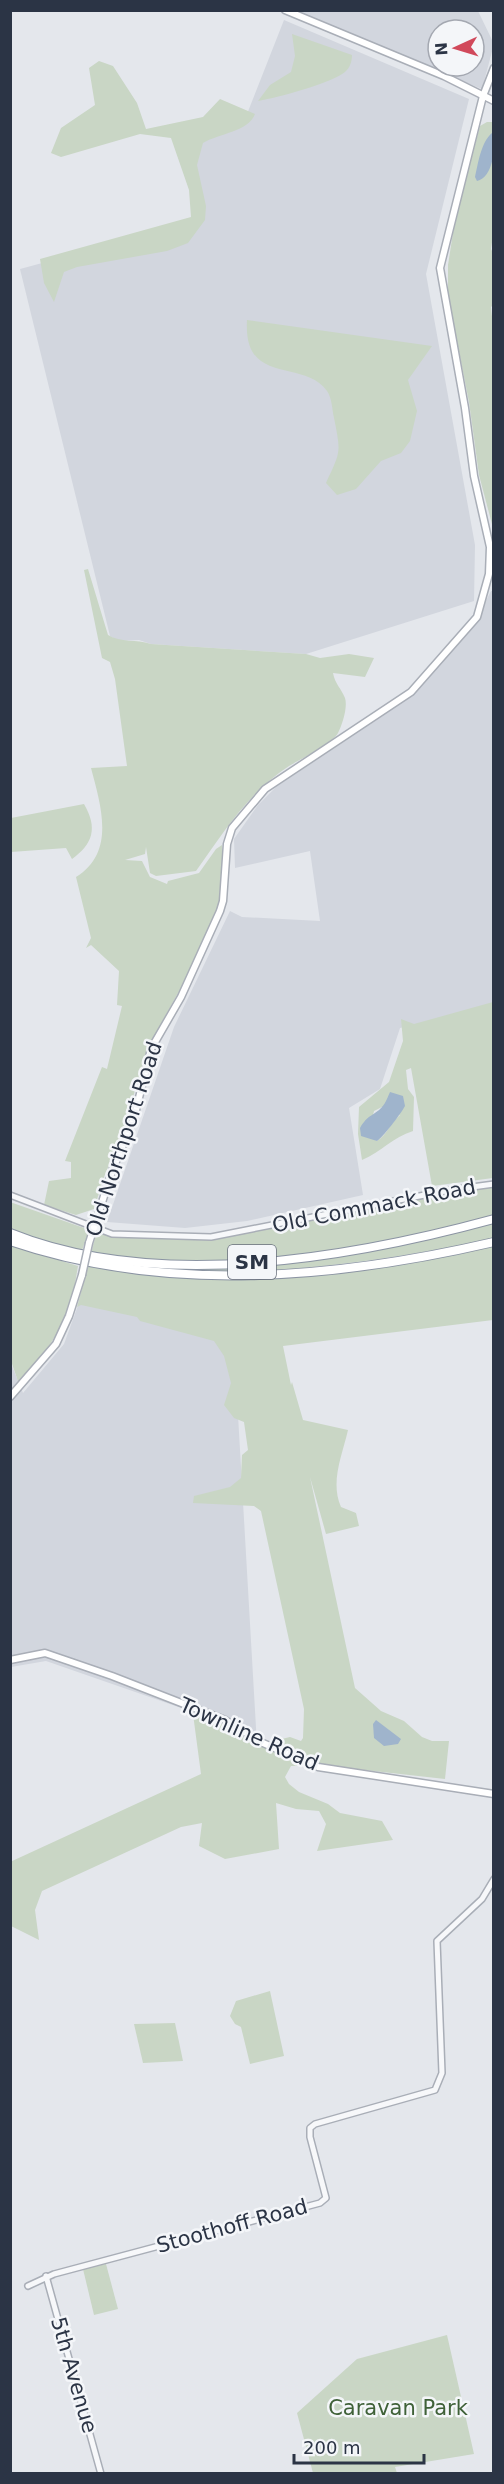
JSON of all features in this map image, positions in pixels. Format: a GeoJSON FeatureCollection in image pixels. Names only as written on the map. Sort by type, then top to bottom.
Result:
{"type":"FeatureCollection","features":[{"type":"Feature","properties":{"kind":"highway","name":"SM"},"geometry":{"type":"LineString","coordinates":[[10,1233],[67,1251],[121,1262],[202,1266],[314,1255],[387,1244],[494,1218]]}},
{"type":"Feature","properties":{"kind":"highway","name":"SM"},"geometry":{"type":"LineString","coordinates":[[10,1241],[73,1260],[135,1271],[235,1276],[388,1263],[494,1242]]}},
{"type":"Feature","properties":{"kind":"main road"},"geometry":{"type":"LineString","coordinates":[[285,10],[444,75],[494,101]]}},
{"type":"Feature","properties":{"kind":"main road","name":"Old Northport Road"},"geometry":{"type":"LineString","coordinates":[[10,1397],[56,1344],[69,1316],[109,1179],[134,1118],[151,1048],[181,997],[220,911],[223,901],[227,844],[232,828],[265,789],[411,692],[477,616],[489,574],[490,547],[474,476],[465,408],[440,268],[483,96],[494,68]]}},
{"type":"Feature","properties":{"kind":"main road","name":"Townline Road"},"geometry":{"type":"LineString","coordinates":[[10,1660],[45,1653],[112,1676],[225,1720],[263,1743],[318,1767],[494,1794]]}},
{"type":"Feature","properties":{"kind":"street","name":"Old Commack Road"},"geometry":{"type":"LineString","coordinates":[[10,1195],[112,1234],[211,1237],[450,1190],[494,1184]]}},
{"type":"Feature","properties":{"kind":"street","name":"Stoothoff Road"},"geometry":{"type":"LineString","coordinates":[[28,2286],[46,2276],[320,2203],[326,2198],[310,2137],[310,2128],[315,2124],[435,2090],[442,2073],[437,1941],[482,1899],[494,1879]]}},
{"type":"Feature","properties":{"kind":"street","name":"5th Avenue"},"geometry":{"type":"LineString","coordinates":[[46,2276],[101,2474]]}},
{"type":"Feature","properties":{"kind":"shaded area"},"geometry":{"type":"Polygon","coordinates":[[[289,11],[478,11],[481,18],[426,18],[426,66],[289,11]]]}},
{"type":"Feature","properties":{"kind":"shaded area"},"geometry":{"type":"Polygon","coordinates":[[[284,20],[469,99],[426,274],[475,545],[474,601],[306,654],[151,644],[139,640],[118,641],[110,636],[20,269],[198,221],[182,128],[247,114],[284,20]]]}},
{"type":"Feature","properties":{"kind":"shaded area"},"geometry":{"type":"Polygon","coordinates":[[[486,28],[494,44],[486,74],[486,28]]]}},
{"type":"Feature","properties":{"kind":"shaded area"},"geometry":{"type":"Polygon","coordinates":[[[455,78],[485,78],[482,89],[455,78]]]}},
{"type":"Feature","properties":{"kind":"shaded area"},"geometry":{"type":"Polygon","coordinates":[[[493,591],[493,1007],[400,1028],[380,1089],[349,1108],[363,1195],[247,1221],[185,1228],[107,1222],[174,1027],[230,911],[242,917],[320,921],[310,851],[235,868],[234,839],[258,805],[276,787],[412,695],[471,630],[493,591]]]}},
{"type":"Feature","properties":{"kind":"shaded area"},"geometry":{"type":"Polygon","coordinates":[[[80,1300],[232,1311],[257,1745],[213,1719],[46,1661],[11,1667],[10,1361],[23,1393],[64,1344],[80,1300]]]}},
{"type":"Feature","properties":{"kind":"green space"},"geometry":{"type":"Polygon","coordinates":[[[292,34],[352,55],[349,66],[345,72],[328,81],[258,101],[270,85],[291,72],[295,56],[292,34]]]}},
{"type":"Feature","properties":{"kind":"green space"},"geometry":{"type":"Polygon","coordinates":[[[99,61],[113,66],[137,103],[146,129],[203,117],[220,99],[255,114],[246,125],[203,143],[197,165],[206,206],[205,220],[188,243],[167,251],[77,267],[64,272],[54,302],[44,283],[40,259],[191,217],[189,190],[171,138],[140,134],[61,157],[51,153],[61,128],[95,105],[89,68],[99,61]]]}},
{"type":"Feature","properties":{"kind":"green space"},"geometry":{"type":"Polygon","coordinates":[[[493,122],[494,229],[491,249],[494,255],[494,304],[491,307],[494,336],[493,528],[479,475],[469,402],[448,296],[448,265],[455,220],[480,126],[493,122]]]}},
{"type":"Feature","properties":{"kind":"green space"},"geometry":{"type":"Polygon","coordinates":[[[247,320],[432,346],[408,380],[417,411],[410,441],[401,453],[381,461],[356,489],[337,495],[326,483],[338,452],[338,438],[329,394],[317,381],[276,368],[264,363],[254,355],[248,341],[247,320]]]}},
{"type":"Feature","properties":{"kind":"green space"},"geometry":{"type":"Polygon","coordinates":[[[88,569],[108,635],[118,639],[151,644],[306,654],[320,658],[349,654],[374,658],[365,677],[333,673],[346,702],[338,733],[330,742],[274,777],[248,801],[196,871],[156,876],[150,873],[146,847],[145,854],[125,860],[142,861],[150,877],[167,884],[168,881],[199,873],[216,849],[222,845],[222,898],[188,975],[147,1049],[123,1132],[104,1177],[94,1209],[76,1215],[44,1205],[49,1181],[71,1178],[71,1162],[65,1161],[102,1067],[107,1069],[122,1006],[117,1005],[119,971],[91,945],[86,948],[91,938],[76,877],[89,867],[97,855],[101,842],[101,813],[91,768],[127,766],[115,679],[110,662],[102,658],[84,570],[88,569]]]}},
{"type":"Feature","properties":{"kind":"green space"},"geometry":{"type":"Polygon","coordinates":[[[84,804],[91,821],[91,835],[85,847],[72,859],[66,848],[11,852],[11,818],[84,804]]]}},
{"type":"Feature","properties":{"kind":"green space"},"geometry":{"type":"Polygon","coordinates":[[[493,1002],[493,1178],[432,1186],[411,1068],[406,1070],[408,1089],[414,1097],[413,1131],[362,1160],[358,1134],[359,1107],[389,1082],[403,1041],[401,1019],[414,1024],[493,1002]],[[382,1107],[374,1111],[368,1136],[377,1141],[400,1115],[382,1107]]]}},
{"type":"Feature","properties":{"kind":"green space"},"geometry":{"type":"Polygon","coordinates":[[[493,1186],[493,1216],[444,1229],[344,1249],[243,1260],[141,1260],[91,1254],[96,1234],[218,1239],[442,1193],[493,1186]]]}},
{"type":"Feature","properties":{"kind":"green space"},"geometry":{"type":"Polygon","coordinates":[[[10,1202],[87,1229],[89,1231],[81,1253],[11,1230],[10,1202]]]}},
{"type":"Feature","properties":{"kind":"green space"},"geometry":{"type":"Polygon","coordinates":[[[493,1222],[493,1239],[377,1259],[263,1271],[184,1273],[183,1269],[242,1267],[493,1222]]]}},
{"type":"Feature","properties":{"kind":"green space"},"geometry":{"type":"Polygon","coordinates":[[[11,1245],[78,1266],[72,1296],[62,1324],[42,1355],[19,1384],[11,1361],[11,1245]]]}},
{"type":"Feature","properties":{"kind":"green space"},"geometry":{"type":"Polygon","coordinates":[[[493,1246],[493,1320],[283,1346],[291,1385],[292,1382],[303,1420],[348,1430],[338,1469],[338,1498],[341,1507],[356,1513],[359,1526],[326,1534],[310,1477],[355,1688],[381,1711],[404,1721],[422,1737],[432,1741],[449,1741],[445,1779],[329,1766],[291,1766],[285,1777],[289,1784],[299,1792],[328,1804],[340,1813],[382,1821],[393,1840],[317,1851],[326,1824],[319,1811],[296,1809],[276,1803],[279,1849],[225,1859],[199,1846],[202,1823],[181,1827],[42,1891],[35,1910],[39,1940],[11,1926],[10,1862],[201,1774],[193,1714],[213,1719],[257,1745],[290,1737],[301,1741],[303,1738],[304,1709],[261,1511],[254,1506],[193,1503],[194,1496],[230,1487],[241,1478],[242,1455],[248,1450],[244,1422],[234,1418],[224,1405],[231,1383],[224,1356],[214,1341],[140,1321],[137,1317],[81,1305],[77,1307],[88,1266],[136,1274],[187,1278],[291,1277],[395,1265],[493,1246]]]}},
{"type":"Feature","properties":{"kind":"green space"},"geometry":{"type":"Polygon","coordinates":[[[270,1991],[284,2056],[250,2064],[241,2027],[235,2024],[230,2016],[236,2001],[270,1991]]]}},
{"type":"Feature","properties":{"kind":"green space"},"geometry":{"type":"Polygon","coordinates":[[[175,2023],[183,2061],[143,2063],[134,2024],[175,2023]]]}},
{"type":"Feature","properties":{"kind":"green space"},"geometry":{"type":"Polygon","coordinates":[[[106,2264],[118,2309],[94,2315],[83,2269],[106,2264]]]}},
{"type":"Feature","properties":{"kind":"green space","name":"Caravan Park"},"geometry":{"type":"Polygon","coordinates":[[[447,2335],[474,2454],[395,2467],[397,2473],[313,2473],[297,2413],[357,2359],[447,2335]]]}},
{"type":"Feature","properties":{"kind":"water"},"geometry":{"type":"Polygon","coordinates":[[[492,133],[494,153],[490,168],[482,179],[477,181],[475,177],[481,154],[485,142],[492,133]]]}},
{"type":"Feature","properties":{"kind":"water"},"geometry":{"type":"Polygon","coordinates":[[[390,1092],[403,1096],[405,1106],[403,1110],[377,1141],[361,1136],[360,1128],[363,1123],[379,1110],[390,1092]]]}},
{"type":"Feature","properties":{"kind":"water"},"geometry":{"type":"Polygon","coordinates":[[[376,1720],[401,1739],[398,1744],[384,1746],[374,1738],[373,1724],[376,1720]]]}}]}
